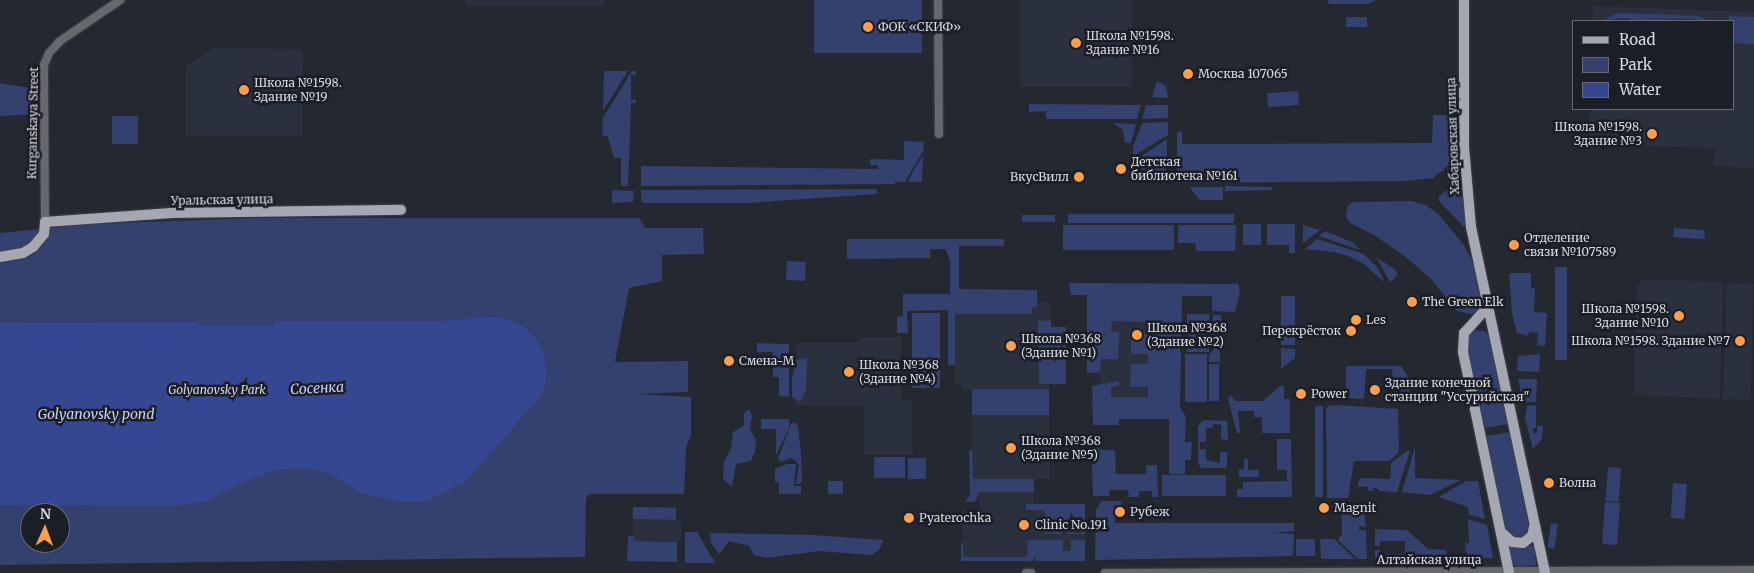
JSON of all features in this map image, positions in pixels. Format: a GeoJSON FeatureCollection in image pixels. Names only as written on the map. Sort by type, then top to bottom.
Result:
{"type":"FeatureCollection","features":[{"type":"Feature","properties":{"kind":"main road","name":"Хабаровская улица"},"geometry":{"type":"LineString","coordinates":[[1464,0],[1465,168],[1471,227],[1544,572]]}},
{"type":"Feature","properties":{"kind":"main road","name":"Уральская улица"},"geometry":{"type":"LineString","coordinates":[[45,222],[172,213],[401,210]]}},
{"type":"Feature","properties":{"kind":"main road"},"geometry":{"type":"LineString","coordinates":[[0,257],[23,253],[33,247],[44,234],[45,222]]}},
{"type":"Feature","properties":{"kind":"main road"},"geometry":{"type":"LineString","coordinates":[[1487,300],[1484,311],[1464,333],[1463,352],[1509,572]]}},
{"type":"Feature","properties":{"kind":"main road"},"geometry":{"type":"LineString","coordinates":[[1471,325],[1477,324],[1489,328],[1494,336]]}},
{"type":"Feature","properties":{"kind":"main road"},"geometry":{"type":"LineString","coordinates":[[1500,531],[1506,540],[1523,543],[1532,536],[1534,526]]}},
{"type":"Feature","properties":{"kind":"street","name":"Kurganskaya Street"},"geometry":{"type":"LineString","coordinates":[[45,222],[44,65],[49,53],[60,41],[120,0]]}},
{"type":"Feature","properties":{"kind":"street"},"geometry":{"type":"LineString","coordinates":[[938,0],[938,134]]}},
{"type":"Feature","properties":{"kind":"street","name":"Алтайская улица"},"geometry":{"type":"LineString","coordinates":[[1105,573],[1754,570]]}},
{"type":"Feature","properties":{"kind":"street"},"geometry":{"type":"LineString","coordinates":[[1026,573],[1031,573]]}},
{"type":"Feature","properties":{"kind":"shaded area"},"geometry":{"type":"Polygon","coordinates":[[[467,0],[604,0],[604,6],[467,6],[467,0]]]}},
{"type":"Feature","properties":{"kind":"shaded area","name":"Школа №1598. Здание №16"},"geometry":{"type":"Polygon","coordinates":[[[1020,0],[1132,0],[1132,87],[1020,87],[1020,0]]]}},
{"type":"Feature","properties":{"kind":"shaded area"},"geometry":{"type":"Polygon","coordinates":[[[1593,6],[1754,12],[1754,168],[1714,166],[1715,148],[1588,144],[1589,110],[1734,110],[1734,20],[1592,20],[1593,6]]]}},
{"type":"Feature","properties":{"kind":"shaded area","name":"Школа №1598. Здание №19"},"geometry":{"type":"Polygon","coordinates":[[[213,48],[303,49],[302,136],[186,136],[186,67],[213,48]]]}},
{"type":"Feature","properties":{"kind":"shaded area","name":"Школа №1598. Здание №10"},"geometry":{"type":"Polygon","coordinates":[[[1643,279],[1723,282],[1720,399],[1634,395],[1637,286],[1643,279]]]}},
{"type":"Feature","properties":{"kind":"shaded area","name":"Школа №1598. Здание №7"},"geometry":{"type":"Polygon","coordinates":[[[1727,283],[1754,284],[1750,400],[1723,399],[1727,283]]]}},
{"type":"Feature","properties":{"kind":"shaded area","name":"Школа №368 (Здание №2)"},"geometry":{"type":"Polygon","coordinates":[[[1181,295],[1180,407],[1101,406],[1100,374],[1093,374],[1093,296],[1181,295]]]}},
{"type":"Feature","properties":{"kind":"shaded area","name":"Школа №368 (Здание №1)"},"geometry":{"type":"Polygon","coordinates":[[[955,302],[1051,302],[1051,327],[1066,327],[1066,384],[1049,384],[1050,479],[972,479],[972,390],[962,390],[961,384],[955,384],[955,302]]]}},
{"type":"Feature","properties":{"kind":"shaded area","name":"Школа №368 (Здание №4)"},"geometry":{"type":"Polygon","coordinates":[[[861,337],[901,337],[901,400],[912,400],[913,455],[864,455],[864,406],[796,406],[796,343],[860,343],[861,337]]]}},
{"type":"Feature","properties":{"kind":"shaded area","name":"Clinic No.191"},"geometry":{"type":"Polygon","coordinates":[[[979,492],[1034,492],[1034,504],[1050,504],[1085,516],[1085,557],[963,557],[963,510],[979,510],[979,492]]]}},
{"type":"Feature","properties":{"kind":"shaded area"},"geometry":{"type":"Polygon","coordinates":[[[633,519],[681,519],[681,541],[633,541],[633,519]]]}},
{"type":"Feature","properties":{"kind":"green space","name":"ФОК «СКИФ»"},"geometry":{"type":"Polygon","coordinates":[[[814,0],[922,0],[922,53],[814,53],[814,0]]]}},
{"type":"Feature","properties":{"kind":"green space"},"geometry":{"type":"Polygon","coordinates":[[[1327,0],[1376,0],[1369,4],[1329,4],[1327,0]]]}},
{"type":"Feature","properties":{"kind":"green space"},"geometry":{"type":"Polygon","coordinates":[[[1622,13],[1698,16],[1706,20],[1641,18],[1675,20],[1630,20],[1630,18],[1621,18],[1606,20],[1613,15],[1622,13]]]}},
{"type":"Feature","properties":{"kind":"green space"},"geometry":{"type":"Polygon","coordinates":[[[1729,16],[1754,17],[1754,44],[1734,43],[1734,20],[1729,20],[1729,16]]]}},
{"type":"Feature","properties":{"kind":"green space"},"geometry":{"type":"Polygon","coordinates":[[[1346,17],[1367,17],[1367,27],[1346,27],[1346,17]]]}},
{"type":"Feature","properties":{"kind":"green space"},"geometry":{"type":"Polygon","coordinates":[[[604,71],[628,71],[603,111],[604,71]]]}},
{"type":"Feature","properties":{"kind":"green space"},"geometry":{"type":"Polygon","coordinates":[[[632,71],[636,71],[636,75],[631,75],[631,100],[636,100],[636,103],[631,103],[628,186],[621,186],[621,158],[614,158],[608,137],[602,135],[603,118],[632,71]]]}},
{"type":"Feature","properties":{"kind":"green space"},"geometry":{"type":"Polygon","coordinates":[[[1159,82],[1166,86],[1168,98],[1152,97],[1156,83],[1159,82]]]}},
{"type":"Feature","properties":{"kind":"green space"},"geometry":{"type":"Polygon","coordinates":[[[0,83],[29,88],[35,114],[0,116],[0,83]]]}},
{"type":"Feature","properties":{"kind":"green space"},"geometry":{"type":"Polygon","coordinates":[[[1298,91],[1299,105],[1268,107],[1267,93],[1298,91]]]}},
{"type":"Feature","properties":{"kind":"green space"},"geometry":{"type":"Polygon","coordinates":[[[1029,104],[1141,105],[1137,119],[1046,119],[1046,111],[1029,112],[1029,104]]]}},
{"type":"Feature","properties":{"kind":"green space"},"geometry":{"type":"Polygon","coordinates":[[[1146,105],[1168,105],[1168,118],[1142,119],[1146,105]]]}},
{"type":"Feature","properties":{"kind":"green space"},"geometry":{"type":"Polygon","coordinates":[[[1433,115],[1453,115],[1454,135],[1450,164],[1433,178],[1407,181],[1177,183],[1177,132],[1182,131],[1182,144],[1432,143],[1433,115]]]}},
{"type":"Feature","properties":{"kind":"green space"},"geometry":{"type":"Polygon","coordinates":[[[112,116],[138,116],[138,144],[112,144],[112,116]]]}},
{"type":"Feature","properties":{"kind":"green space"},"geometry":{"type":"Polygon","coordinates":[[[1168,122],[1168,135],[1133,156],[1133,147],[1142,123],[1168,122]]]}},
{"type":"Feature","properties":{"kind":"green space"},"geometry":{"type":"Polygon","coordinates":[[[1113,123],[1136,124],[1131,143],[1125,143],[1123,130],[1113,123]]]}},
{"type":"Feature","properties":{"kind":"green space"},"geometry":{"type":"Polygon","coordinates":[[[1167,139],[1166,177],[1133,167],[1133,162],[1167,139]]]}},
{"type":"Feature","properties":{"kind":"green space"},"geometry":{"type":"Polygon","coordinates":[[[904,141],[924,142],[923,151],[905,182],[895,182],[895,184],[641,186],[641,166],[878,169],[878,165],[870,165],[870,159],[904,160],[904,141]]]}},
{"type":"Feature","properties":{"kind":"green space"},"geometry":{"type":"Polygon","coordinates":[[[923,156],[922,182],[908,182],[915,168],[923,156]]]}},
{"type":"Feature","properties":{"kind":"green space"},"geometry":{"type":"Polygon","coordinates":[[[1133,171],[1161,179],[1161,182],[1133,182],[1133,171]]]}},
{"type":"Feature","properties":{"kind":"green space"},"geometry":{"type":"Polygon","coordinates":[[[1454,185],[1462,187],[1466,224],[1464,227],[1439,201],[1439,196],[1454,185]]]}},
{"type":"Feature","properties":{"kind":"green space"},"geometry":{"type":"Polygon","coordinates":[[[1225,186],[1272,187],[1272,190],[1225,191],[1225,186]]]}},
{"type":"Feature","properties":{"kind":"green space"},"geometry":{"type":"Polygon","coordinates":[[[1189,187],[1223,187],[1223,200],[1200,200],[1189,187]]]}},
{"type":"Feature","properties":{"kind":"green space"},"geometry":{"type":"Polygon","coordinates":[[[877,189],[877,194],[749,203],[643,203],[641,198],[641,190],[877,189]]]}},
{"type":"Feature","properties":{"kind":"green space"},"geometry":{"type":"Polygon","coordinates":[[[612,190],[634,191],[633,202],[612,203],[612,190]]]}},
{"type":"Feature","properties":{"kind":"green space"},"geometry":{"type":"Polygon","coordinates":[[[1411,201],[1426,205],[1439,215],[1464,245],[1474,265],[1482,302],[1478,312],[1470,314],[1457,311],[1431,279],[1406,257],[1374,235],[1350,223],[1346,216],[1348,205],[1354,202],[1411,201]]]}},
{"type":"Feature","properties":{"kind":"green space"},"geometry":{"type":"Polygon","coordinates":[[[1068,214],[1234,214],[1234,223],[1068,223],[1068,214]]]}},
{"type":"Feature","properties":{"kind":"green space"},"geometry":{"type":"Polygon","coordinates":[[[1022,215],[1055,215],[1055,222],[1022,222],[1022,215]]]}},
{"type":"Feature","properties":{"kind":"green space","name":"Golyanovsky Park"},"geometry":{"type":"Polygon","coordinates":[[[256,218],[639,218],[645,228],[703,228],[704,254],[662,255],[662,281],[629,288],[615,362],[688,361],[688,392],[636,394],[691,397],[691,435],[686,447],[684,494],[590,494],[586,498],[585,557],[0,565],[0,233],[90,224],[256,218]]]}},
{"type":"Feature","properties":{"kind":"green space"},"geometry":{"type":"Polygon","coordinates":[[[1243,224],[1261,224],[1261,245],[1243,245],[1243,224]]]}},
{"type":"Feature","properties":{"kind":"green space"},"geometry":{"type":"Polygon","coordinates":[[[1267,224],[1295,224],[1295,253],[1289,253],[1289,245],[1267,245],[1267,224]]]}},
{"type":"Feature","properties":{"kind":"green space"},"geometry":{"type":"Polygon","coordinates":[[[1063,225],[1174,225],[1174,250],[1063,250],[1063,225]]]}},
{"type":"Feature","properties":{"kind":"green space"},"geometry":{"type":"Polygon","coordinates":[[[1178,225],[1236,225],[1235,251],[1196,251],[1195,243],[1178,243],[1178,225]]]}},
{"type":"Feature","properties":{"kind":"green space"},"geometry":{"type":"Polygon","coordinates":[[[1303,225],[1320,230],[1303,243],[1303,225]]]}},
{"type":"Feature","properties":{"kind":"green space"},"geometry":{"type":"Polygon","coordinates":[[[1674,228],[1705,230],[1704,239],[1673,237],[1674,228]]]}},
{"type":"Feature","properties":{"kind":"green space"},"geometry":{"type":"Polygon","coordinates":[[[1325,231],[1354,243],[1360,250],[1319,236],[1325,231]]]}},
{"type":"Feature","properties":{"kind":"green space"},"geometry":{"type":"Polygon","coordinates":[[[847,239],[1004,239],[1004,246],[959,246],[959,289],[1037,290],[1037,307],[1032,307],[1032,314],[955,314],[955,365],[948,365],[948,310],[907,311],[908,333],[897,333],[897,317],[903,316],[903,294],[950,294],[950,261],[946,249],[930,249],[930,258],[847,259],[847,239]]]}},
{"type":"Feature","properties":{"kind":"green space"},"geometry":{"type":"Polygon","coordinates":[[[1317,239],[1364,254],[1377,267],[1385,283],[1364,264],[1351,257],[1334,252],[1305,249],[1317,239]]]}},
{"type":"Feature","properties":{"kind":"green space"},"geometry":{"type":"Polygon","coordinates":[[[1376,257],[1396,270],[1397,275],[1390,282],[1376,257]]]}},
{"type":"Feature","properties":{"kind":"green space"},"geometry":{"type":"Polygon","coordinates":[[[787,261],[806,262],[805,281],[786,280],[787,261]]]}},
{"type":"Feature","properties":{"kind":"green space"},"geometry":{"type":"Polygon","coordinates":[[[1555,267],[1567,267],[1567,360],[1555,360],[1555,267]]]}},
{"type":"Feature","properties":{"kind":"green space"},"geometry":{"type":"Polygon","coordinates":[[[1509,273],[1531,273],[1531,288],[1535,288],[1534,312],[1547,313],[1545,346],[1537,345],[1538,333],[1529,332],[1528,336],[1517,333],[1512,313],[1509,273]]]}},
{"type":"Feature","properties":{"kind":"green space"},"geometry":{"type":"Polygon","coordinates":[[[1069,283],[1238,284],[1240,291],[1235,312],[1212,311],[1212,296],[1182,296],[1180,407],[1186,417],[1185,442],[1192,442],[1191,460],[1185,460],[1185,474],[1169,474],[1169,419],[1119,419],[1119,425],[1093,425],[1092,386],[1119,381],[1119,386],[1111,387],[1111,397],[1148,397],[1148,387],[1130,387],[1131,364],[1148,364],[1148,354],[1131,354],[1131,332],[1148,332],[1148,322],[1112,321],[1111,331],[1119,332],[1118,359],[1101,359],[1100,372],[1087,373],[1087,295],[1071,295],[1069,283]]]}},
{"type":"Feature","properties":{"kind":"green space"},"geometry":{"type":"Polygon","coordinates":[[[1281,296],[1295,296],[1295,345],[1281,345],[1281,296]]]}},
{"type":"Feature","properties":{"kind":"green space"},"geometry":{"type":"Polygon","coordinates":[[[912,313],[940,313],[940,388],[912,388],[912,313]]]}},
{"type":"Feature","properties":{"kind":"green space"},"geometry":{"type":"Polygon","coordinates":[[[1187,314],[1209,314],[1209,352],[1187,352],[1187,314]]]}},
{"type":"Feature","properties":{"kind":"green space"},"geometry":{"type":"Polygon","coordinates":[[[1213,315],[1221,315],[1221,336],[1213,336],[1213,315]]]}},
{"type":"Feature","properties":{"kind":"green space"},"geometry":{"type":"Polygon","coordinates":[[[1051,320],[1051,327],[1066,327],[1066,384],[1039,384],[1038,321],[1051,320]]]}},
{"type":"Feature","properties":{"kind":"green space"},"geometry":{"type":"Polygon","coordinates":[[[1474,330],[1485,331],[1489,336],[1508,424],[1484,428],[1466,344],[1469,333],[1474,330]]]}},
{"type":"Feature","properties":{"kind":"green space"},"geometry":{"type":"Polygon","coordinates":[[[1214,337],[1220,337],[1220,362],[1209,362],[1209,355],[1214,349],[1214,337]]]}},
{"type":"Feature","properties":{"kind":"green space"},"geometry":{"type":"Polygon","coordinates":[[[757,343],[789,344],[789,397],[779,396],[779,377],[773,377],[773,352],[757,352],[757,343]]]}},
{"type":"Feature","properties":{"kind":"green space"},"geometry":{"type":"Polygon","coordinates":[[[1281,348],[1295,349],[1295,358],[1281,369],[1281,348]]]}},
{"type":"Feature","properties":{"kind":"green space"},"geometry":{"type":"Polygon","coordinates":[[[1185,354],[1207,354],[1207,402],[1185,402],[1185,354]]]}},
{"type":"Feature","properties":{"kind":"green space"},"geometry":{"type":"Polygon","coordinates":[[[1540,354],[1539,372],[1517,371],[1518,356],[1540,354]]]}},
{"type":"Feature","properties":{"kind":"green space"},"geometry":{"type":"Polygon","coordinates":[[[807,358],[806,390],[800,402],[792,397],[792,377],[797,360],[807,358]]]}},
{"type":"Feature","properties":{"kind":"green space"},"geometry":{"type":"Polygon","coordinates":[[[1209,364],[1219,364],[1219,401],[1209,401],[1209,364]]]}},
{"type":"Feature","properties":{"kind":"green space"},"geometry":{"type":"Polygon","coordinates":[[[1346,366],[1401,366],[1409,378],[1393,378],[1392,369],[1366,369],[1364,399],[1346,398],[1346,366]]]}},
{"type":"Feature","properties":{"kind":"green space"},"geometry":{"type":"Polygon","coordinates":[[[1518,379],[1537,379],[1536,402],[1523,402],[1518,379]]]}},
{"type":"Feature","properties":{"kind":"green space"},"geometry":{"type":"Polygon","coordinates":[[[1409,383],[1411,403],[1393,402],[1393,384],[1409,383]]]}},
{"type":"Feature","properties":{"kind":"green space"},"geometry":{"type":"Polygon","coordinates":[[[1280,386],[1284,386],[1284,399],[1290,399],[1290,433],[1262,433],[1262,417],[1254,417],[1254,411],[1238,411],[1240,433],[1237,433],[1228,399],[1231,395],[1235,401],[1263,401],[1280,386]]]}},
{"type":"Feature","properties":{"kind":"green space"},"geometry":{"type":"Polygon","coordinates":[[[972,389],[1049,389],[1049,415],[972,415],[972,389]]]}},
{"type":"Feature","properties":{"kind":"green space"},"geometry":{"type":"Polygon","coordinates":[[[1536,405],[1536,428],[1533,428],[1533,433],[1537,433],[1537,426],[1543,426],[1542,439],[1533,449],[1525,418],[1527,406],[1536,405]]]}},
{"type":"Feature","properties":{"kind":"green space"},"geometry":{"type":"Polygon","coordinates":[[[1315,406],[1323,406],[1323,497],[1315,497],[1315,406]]]}},
{"type":"Feature","properties":{"kind":"green space"},"geometry":{"type":"Polygon","coordinates":[[[1328,406],[1398,409],[1399,452],[1389,461],[1354,461],[1348,498],[1327,498],[1326,410],[1328,406]]]}},
{"type":"Feature","properties":{"kind":"green space"},"geometry":{"type":"Polygon","coordinates":[[[749,409],[752,416],[750,429],[756,440],[755,451],[751,461],[736,464],[732,487],[723,479],[724,462],[731,448],[733,432],[744,425],[744,413],[749,409]]]}},
{"type":"Feature","properties":{"kind":"green space"},"geometry":{"type":"Polygon","coordinates":[[[761,419],[789,419],[789,428],[776,455],[776,429],[761,429],[761,419]]]}},
{"type":"Feature","properties":{"kind":"green space"},"geometry":{"type":"Polygon","coordinates":[[[1203,420],[1227,421],[1228,440],[1221,439],[1221,425],[1213,424],[1213,428],[1206,428],[1206,442],[1200,442],[1200,449],[1206,449],[1206,460],[1220,463],[1220,452],[1227,452],[1227,466],[1225,468],[1202,468],[1198,464],[1198,426],[1203,420]]]}},
{"type":"Feature","properties":{"kind":"green space"},"geometry":{"type":"Polygon","coordinates":[[[794,422],[798,426],[801,454],[802,482],[799,484],[796,484],[799,465],[796,461],[790,458],[782,462],[778,459],[791,424],[794,422]]]}},
{"type":"Feature","properties":{"kind":"green space"},"geometry":{"type":"Polygon","coordinates":[[[1510,432],[1529,525],[1527,533],[1522,538],[1514,538],[1505,530],[1486,436],[1510,432]]]}},
{"type":"Feature","properties":{"kind":"green space"},"geometry":{"type":"Polygon","coordinates":[[[1091,436],[1098,436],[1099,450],[1115,450],[1116,474],[1146,474],[1146,465],[1157,465],[1158,497],[1152,497],[1152,491],[1139,491],[1139,497],[1129,497],[1128,490],[1110,490],[1109,496],[1093,496],[1091,436]]]}},
{"type":"Feature","properties":{"kind":"green space"},"geometry":{"type":"Polygon","coordinates":[[[1277,439],[1291,439],[1292,497],[1237,497],[1237,489],[1243,489],[1243,482],[1287,481],[1287,470],[1277,470],[1277,439]]]}},
{"type":"Feature","properties":{"kind":"green space"},"geometry":{"type":"Polygon","coordinates":[[[1415,447],[1415,478],[1461,480],[1430,495],[1402,492],[1415,447]]]}},
{"type":"Feature","properties":{"kind":"green space"},"geometry":{"type":"Polygon","coordinates":[[[969,450],[972,450],[973,479],[1034,479],[1034,492],[979,492],[975,502],[965,502],[970,495],[969,450]]]}},
{"type":"Feature","properties":{"kind":"green space"},"geometry":{"type":"Polygon","coordinates":[[[1407,451],[1410,451],[1397,492],[1379,491],[1379,489],[1373,488],[1373,491],[1368,491],[1368,487],[1357,486],[1360,478],[1390,479],[1391,463],[1407,451]]]}},
{"type":"Feature","properties":{"kind":"green space"},"geometry":{"type":"Polygon","coordinates":[[[874,457],[905,457],[905,478],[874,478],[874,457]]]}},
{"type":"Feature","properties":{"kind":"green space"},"geometry":{"type":"Polygon","coordinates":[[[908,458],[926,458],[926,479],[908,479],[908,458]]]}},
{"type":"Feature","properties":{"kind":"green space"},"geometry":{"type":"Polygon","coordinates":[[[1244,459],[1248,459],[1248,470],[1259,470],[1259,477],[1239,477],[1239,469],[1244,469],[1244,459]]]}},
{"type":"Feature","properties":{"kind":"green space"},"geometry":{"type":"Polygon","coordinates":[[[787,464],[796,464],[794,486],[801,486],[801,494],[779,494],[779,482],[775,482],[775,469],[787,464]]]}},
{"type":"Feature","properties":{"kind":"green space"},"geometry":{"type":"Polygon","coordinates":[[[1608,467],[1621,468],[1619,502],[1606,501],[1608,467]]]}},
{"type":"Feature","properties":{"kind":"green space"},"geometry":{"type":"Polygon","coordinates":[[[1162,475],[1226,475],[1226,496],[1162,496],[1162,475]]]}},
{"type":"Feature","properties":{"kind":"green space"},"geometry":{"type":"Polygon","coordinates":[[[828,481],[843,481],[843,494],[828,494],[828,481]]]}},
{"type":"Feature","properties":{"kind":"green space"},"geometry":{"type":"Polygon","coordinates":[[[1466,481],[1478,481],[1485,519],[1469,515],[1468,507],[1439,497],[1466,481]]]}},
{"type":"Feature","properties":{"kind":"green space"},"geometry":{"type":"Polygon","coordinates":[[[1673,483],[1687,484],[1685,519],[1671,518],[1673,483]]]}},
{"type":"Feature","properties":{"kind":"green space"},"geometry":{"type":"Polygon","coordinates":[[[1102,501],[1122,501],[1121,505],[1114,505],[1115,523],[1294,523],[1294,531],[1273,533],[1294,534],[1293,556],[1095,560],[1096,509],[1102,501]]]}},
{"type":"Feature","properties":{"kind":"green space"},"geometry":{"type":"Polygon","coordinates":[[[1341,502],[1364,507],[1366,527],[1359,526],[1359,530],[1366,530],[1367,559],[1358,559],[1338,540],[1342,534],[1341,502]]]}},
{"type":"Feature","properties":{"kind":"green space"},"geometry":{"type":"Polygon","coordinates":[[[1605,502],[1620,503],[1617,545],[1602,544],[1605,502]]]}},
{"type":"Feature","properties":{"kind":"green space"},"geometry":{"type":"Polygon","coordinates":[[[1026,504],[1085,504],[1085,534],[1067,534],[1067,532],[1081,533],[1081,520],[1062,520],[1062,534],[1045,534],[1045,510],[1026,510],[1026,504]]]}},
{"type":"Feature","properties":{"kind":"green space"},"geometry":{"type":"Polygon","coordinates":[[[633,507],[676,508],[676,520],[633,519],[633,507]]]}},
{"type":"Feature","properties":{"kind":"green space"},"geometry":{"type":"Polygon","coordinates":[[[1468,519],[1487,525],[1493,558],[1466,558],[1465,543],[1469,543],[1468,519]]]}},
{"type":"Feature","properties":{"kind":"green space"},"geometry":{"type":"Polygon","coordinates":[[[1551,523],[1558,524],[1554,549],[1548,548],[1551,523]]]}},
{"type":"Feature","properties":{"kind":"green space"},"geometry":{"type":"Polygon","coordinates":[[[1375,529],[1407,530],[1428,549],[1446,550],[1447,558],[1375,558],[1375,550],[1380,550],[1380,554],[1405,554],[1405,541],[1380,541],[1380,546],[1375,546],[1375,529]]]}},
{"type":"Feature","properties":{"kind":"green space"},"geometry":{"type":"Polygon","coordinates":[[[685,532],[697,532],[715,563],[685,563],[685,532]]]}},
{"type":"Feature","properties":{"kind":"green space"},"geometry":{"type":"Polygon","coordinates":[[[710,533],[812,535],[883,540],[879,550],[871,555],[819,551],[767,558],[754,555],[749,546],[729,541],[719,554],[711,543],[710,533]]]}},
{"type":"Feature","properties":{"kind":"green space"},"geometry":{"type":"Polygon","coordinates":[[[628,536],[633,536],[634,541],[677,542],[677,562],[627,561],[628,536]]]}},
{"type":"Feature","properties":{"kind":"green space"},"geometry":{"type":"Polygon","coordinates":[[[1296,539],[1315,539],[1315,556],[1296,556],[1296,539]]]}},
{"type":"Feature","properties":{"kind":"green space"},"geometry":{"type":"Polygon","coordinates":[[[1320,539],[1334,539],[1355,559],[1321,559],[1320,539]]]}},
{"type":"Feature","properties":{"kind":"green space"},"geometry":{"type":"Polygon","coordinates":[[[1028,540],[1063,540],[1063,551],[1071,551],[1071,540],[1085,540],[1085,561],[1036,561],[1035,557],[1033,561],[961,561],[961,543],[963,543],[963,557],[1027,557],[1028,540]]]}},
{"type":"Feature","properties":{"kind":"green space"},"geometry":{"type":"Polygon","coordinates":[[[1534,545],[1536,565],[1516,566],[1512,563],[1509,547],[1523,548],[1534,545]]]}},
{"type":"Feature","properties":{"kind":"water","name":"Golyanovsky pond"},"geometry":{"type":"Polygon","coordinates":[[[492,317],[509,320],[524,327],[537,340],[543,352],[547,372],[545,386],[539,398],[465,482],[425,501],[394,501],[362,493],[326,472],[303,468],[276,470],[248,480],[206,501],[175,506],[70,505],[70,503],[0,505],[0,323],[199,322],[199,326],[274,326],[275,321],[443,321],[492,317]]]}},
{"type":"Feature","properties":{"kind":"place","name":"ФОК «СКИФ»"},"geometry":{"type":"Point","coordinates":[868,27]}},
{"type":"Feature","properties":{"kind":"place","name":"Школа №1598. Здание №16"},"geometry":{"type":"Point","coordinates":[1076,43]}},
{"type":"Feature","properties":{"kind":"place","name":"Москва 107065"},"geometry":{"type":"Point","coordinates":[1188,74]}},
{"type":"Feature","properties":{"kind":"place","name":"Школа №1598. Здание №19"},"geometry":{"type":"Point","coordinates":[244,90]}},
{"type":"Feature","properties":{"kind":"place","name":"Школа №1598. Здание №3"},"geometry":{"type":"Point","coordinates":[1652,134]}},
{"type":"Feature","properties":{"kind":"place","name":"Детская библиотека №161"},"geometry":{"type":"Point","coordinates":[1121,169]}},
{"type":"Feature","properties":{"kind":"place","name":"ВкусВилл"},"geometry":{"type":"Point","coordinates":[1079,177]}},
{"type":"Feature","properties":{"kind":"place","name":"Отделение связи №107589"},"geometry":{"type":"Point","coordinates":[1514,245]}},
{"type":"Feature","properties":{"kind":"place","name":"The Green Elk"},"geometry":{"type":"Point","coordinates":[1412,302]}},
{"type":"Feature","properties":{"kind":"place","name":"Школа №1598. Здание №10"},"geometry":{"type":"Point","coordinates":[1679,316]}},
{"type":"Feature","properties":{"kind":"place","name":"Les"},"geometry":{"type":"Point","coordinates":[1356,320]}},
{"type":"Feature","properties":{"kind":"place","name":"Перекрёсток"},"geometry":{"type":"Point","coordinates":[1351,331]}},
{"type":"Feature","properties":{"kind":"place","name":"Школа №368 (Здание №2)"},"geometry":{"type":"Point","coordinates":[1137,335]}},
{"type":"Feature","properties":{"kind":"place","name":"Школа №1598. Здание №7"},"geometry":{"type":"Point","coordinates":[1740,341]}},
{"type":"Feature","properties":{"kind":"place","name":"Школа №368 (Здание №1)"},"geometry":{"type":"Point","coordinates":[1011,346]}},
{"type":"Feature","properties":{"kind":"place","name":"Смена-М"},"geometry":{"type":"Point","coordinates":[729,361]}},
{"type":"Feature","properties":{"kind":"place","name":"Школа №368 (Здание №4)"},"geometry":{"type":"Point","coordinates":[849,372]}},
{"type":"Feature","properties":{"kind":"place","name":"Здание конечной станции \"Уссурийская\""},"geometry":{"type":"Point","coordinates":[1375,390]}},
{"type":"Feature","properties":{"kind":"place","name":"Power"},"geometry":{"type":"Point","coordinates":[1301,394]}},
{"type":"Feature","properties":{"kind":"place","name":"Школа №368 (Здание №5)"},"geometry":{"type":"Point","coordinates":[1011,448]}},
{"type":"Feature","properties":{"kind":"place","name":"Волна"},"geometry":{"type":"Point","coordinates":[1549,483]}},
{"type":"Feature","properties":{"kind":"place","name":"Magnit"},"geometry":{"type":"Point","coordinates":[1324,508]}},
{"type":"Feature","properties":{"kind":"place","name":"Рубеж"},"geometry":{"type":"Point","coordinates":[1120,512]}},
{"type":"Feature","properties":{"kind":"place","name":"Pyaterochka"},"geometry":{"type":"Point","coordinates":[909,518]}},
{"type":"Feature","properties":{"kind":"place","name":"Clinic No.191"},"geometry":{"type":"Point","coordinates":[1024,525]}},
{"type":"Feature","properties":{"kind":"water label","name":"Сосенка"},"geometry":{"type":"Point","coordinates":[317,388]}}]}
